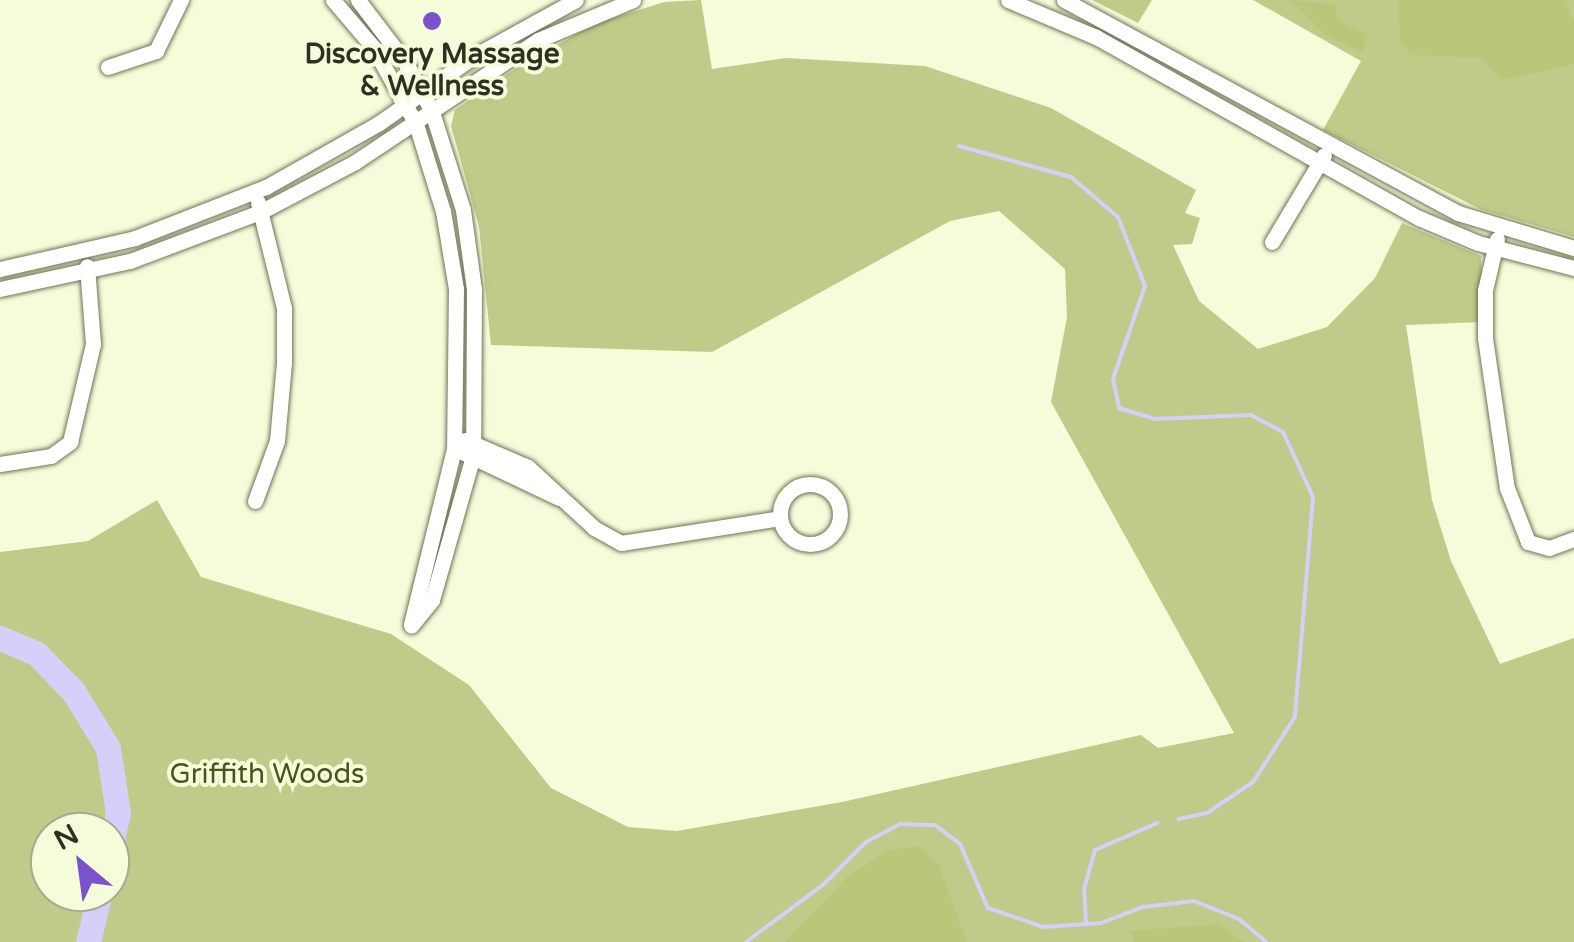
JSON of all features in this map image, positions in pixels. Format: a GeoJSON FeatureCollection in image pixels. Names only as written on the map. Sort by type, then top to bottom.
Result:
{"type":"FeatureCollection","features":[{"type":"Feature","properties":{"kind":"street"},"geometry":{"type":"LineString","coordinates":[[108,67],[156,51],[181,0]]}},
{"type":"Feature","properties":{"kind":"street"},"geometry":{"type":"LineString","coordinates":[[333,0],[373,46],[416,124],[443,212],[456,290],[454,442],[414,590],[411,626],[432,600],[474,450],[474,289],[463,210],[424,92],[358,0]]}},
{"type":"Feature","properties":{"kind":"street"},"geometry":{"type":"LineString","coordinates":[[0,269],[84,252],[254,192],[407,104],[474,56],[579,0],[589,16]]}},
{"type":"Feature","properties":{"kind":"street"},"geometry":{"type":"LineString","coordinates":[[0,289],[89,272],[262,211],[416,124],[538,40],[633,0]]}},
{"type":"Feature","properties":{"kind":"street"},"geometry":{"type":"LineString","coordinates":[[1064,0],[1330,144],[1500,230],[1574,248]]}},
{"type":"Feature","properties":{"kind":"street"},"geometry":{"type":"LineString","coordinates":[[1018,2],[1162,74],[1419,218],[1494,248],[1574,268]]}},
{"type":"Feature","properties":{"kind":"street"},"geometry":{"type":"LineString","coordinates":[[1162,74],[1172,57]]}},
{"type":"Feature","properties":{"kind":"street"},"geometry":{"type":"LineString","coordinates":[[1272,242],[1330,144]]}},
{"type":"Feature","properties":{"kind":"street"},"geometry":{"type":"LineString","coordinates":[[254,192],[284,308],[277,441],[256,500]]}},
{"type":"Feature","properties":{"kind":"street"},"geometry":{"type":"LineString","coordinates":[[1500,230],[1494,248],[1485,338],[1507,488],[1528,542],[1549,548],[1574,539]]}},
{"type":"Feature","properties":{"kind":"street"},"geometry":{"type":"LineString","coordinates":[[0,464],[51,456],[70,442],[93,344],[89,272],[84,252]]}},
{"type":"Feature","properties":{"kind":"street"},"geometry":{"type":"LineString","coordinates":[[456,290],[474,289]]}},
{"type":"Feature","properties":{"kind":"street"},"geometry":{"type":"LineString","coordinates":[[454,442],[528,466],[559,498],[621,543],[780,518]]}},
{"type":"Feature","properties":{"kind":"street"},"geometry":{"type":"LineString","coordinates":[[804,484],[830,490],[840,506],[833,534],[816,544],[788,536],[780,518],[788,492],[804,484]]}},
{"type":"Feature","properties":{"kind":"green space","name":"Griffith Woods"},"geometry":{"type":"Polygon","coordinates":[[[701,0],[712,69],[786,58],[925,66],[1051,108],[1196,190],[1185,213],[1200,218],[1192,244],[1173,245],[1199,301],[1258,349],[1327,327],[1375,278],[1402,223],[1481,256],[1482,322],[1406,325],[1432,500],[1451,561],[1500,664],[1574,638],[1574,942],[0,942],[0,552],[88,541],[157,500],[201,577],[391,634],[469,685],[551,788],[628,827],[677,831],[842,802],[1141,735],[1158,748],[1234,733],[1051,402],[1067,317],[1065,269],[999,211],[950,221],[712,352],[491,345],[479,226],[451,126],[455,110],[525,62],[598,23],[664,2],[701,0]]]}},
{"type":"Feature","properties":{"kind":"green space"},"geometry":{"type":"Polygon","coordinates":[[[1092,0],[1152,0],[1138,23],[1092,0]]]}},
{"type":"Feature","properties":{"kind":"green space"},"geometry":{"type":"Polygon","coordinates":[[[1253,0],[1574,0],[1574,237],[1480,209],[1323,130],[1361,61],[1253,0]]]}},
{"type":"Feature","properties":{"kind":"green space"},"geometry":{"type":"Polygon","coordinates":[[[1290,0],[1336,5],[1336,20],[1368,35],[1362,52],[1325,35],[1290,0]]]}},
{"type":"Feature","properties":{"kind":"green space"},"geometry":{"type":"Polygon","coordinates":[[[1398,0],[1563,0],[1574,20],[1574,64],[1555,69],[1500,80],[1481,58],[1412,55],[1400,41],[1398,0]]]}},
{"type":"Feature","properties":{"kind":"green space"},"geometry":{"type":"Polygon","coordinates":[[[918,846],[939,865],[967,942],[784,942],[848,876],[887,851],[918,846]]]}},
{"type":"Feature","properties":{"kind":"green space"},"geometry":{"type":"Polygon","coordinates":[[[1218,924],[1244,942],[1134,942],[1130,931],[1218,924]]]}},
{"type":"Feature","properties":{"kind":"waterway"},"geometry":{"type":"LineString","coordinates":[[959,146],[1071,177],[1118,217],[1145,286],[1113,379],[1119,408],[1154,419],[1251,415],[1283,432],[1313,497],[1295,717],[1253,782],[1207,813],[1179,819]]}},
{"type":"Feature","properties":{"kind":"waterway"},"geometry":{"type":"LineString","coordinates":[[0,638],[36,653],[73,691],[108,748],[118,812]]}},
{"type":"Feature","properties":{"kind":"waterway"},"geometry":{"type":"LineString","coordinates":[[1086,924],[1084,889],[1095,850],[1157,823]]}},
{"type":"Feature","properties":{"kind":"waterway"},"geometry":{"type":"LineString","coordinates":[[746,942],[824,884],[866,842],[900,824],[935,825],[960,844],[988,908],[1043,927],[1101,923],[1143,907],[1194,901],[1239,919],[1266,942]]}},
{"type":"Feature","properties":{"kind":"waterway"},"geometry":{"type":"LineString","coordinates":[[88,942],[95,912]]}},
{"type":"Feature","properties":{"kind":"place","name":"Discovery Massage & Wellness"},"geometry":{"type":"Point","coordinates":[432,21]}}]}
